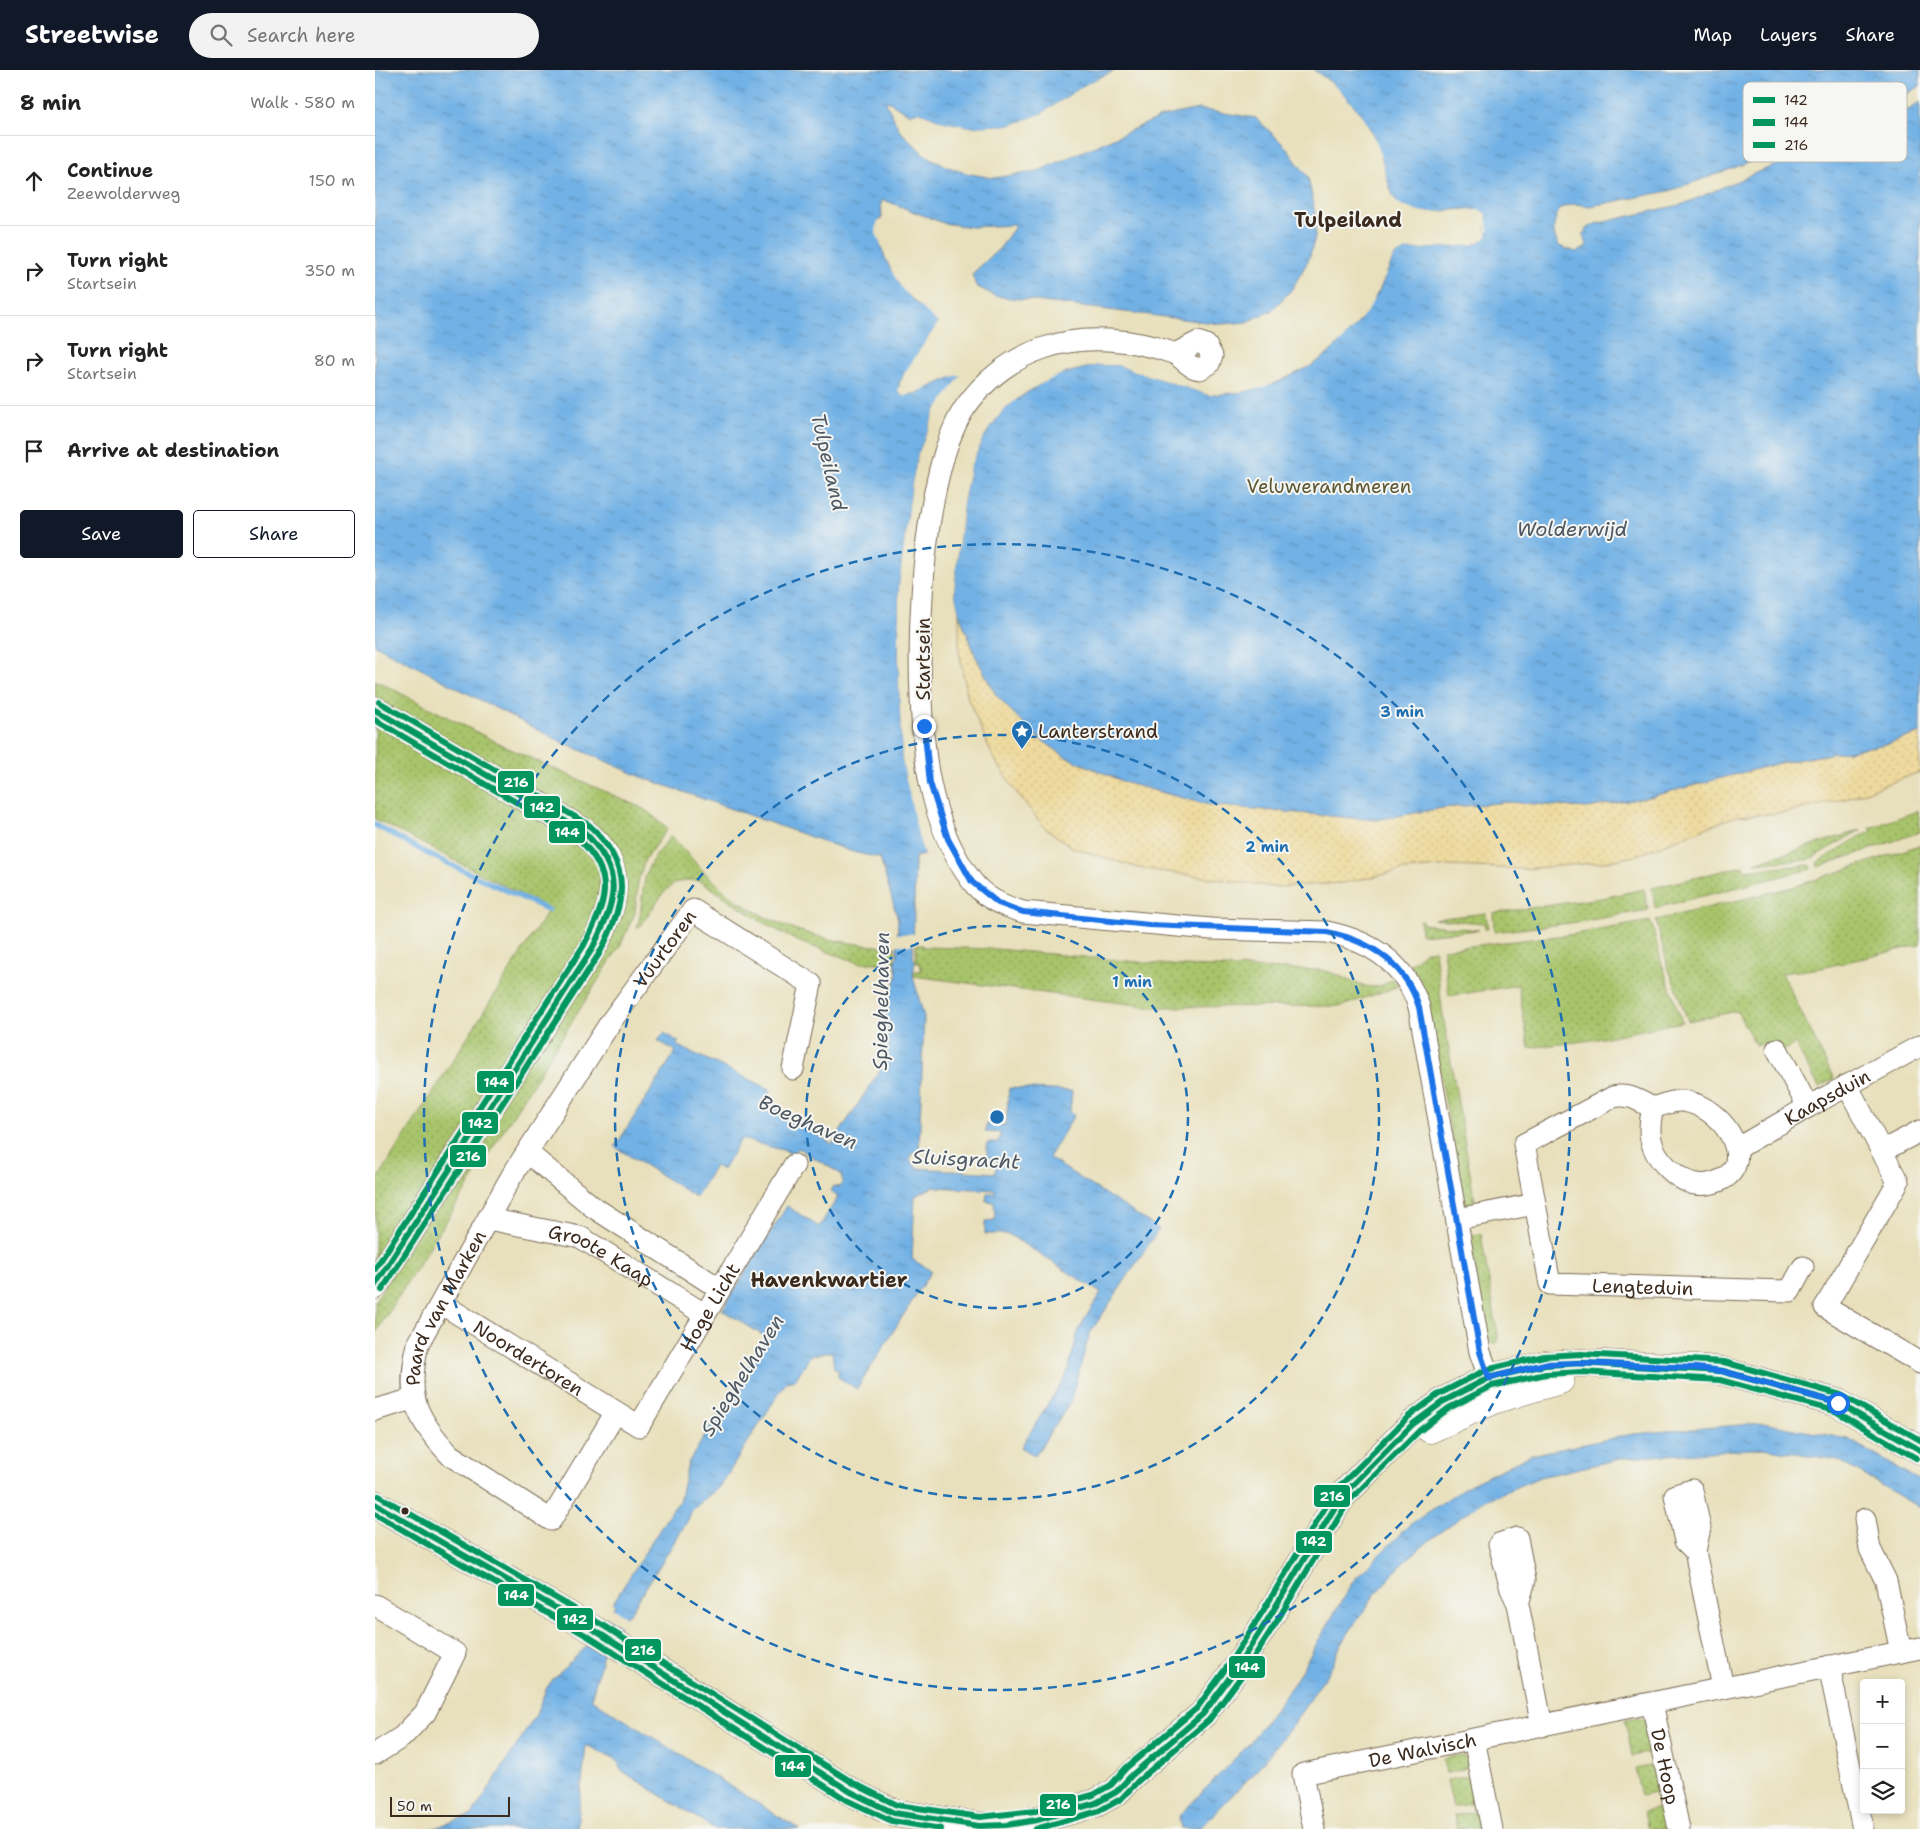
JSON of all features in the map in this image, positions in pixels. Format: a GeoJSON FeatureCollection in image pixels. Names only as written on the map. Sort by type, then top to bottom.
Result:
{"type":"FeatureCollection","features":[{"type":"Feature","properties":{"kind":"main road"},"geometry":{"type":"LineString","coordinates":[[375,710],[589,836],[607,859],[613,881],[613,903],[607,921],[592,948],[375,1285]]}},
{"type":"Feature","properties":{"kind":"main road"},"geometry":{"type":"LineString","coordinates":[[376,1503],[603,1636],[851,1792],[894,1813],[979,1826],[1006,1825],[1037,1820],[1069,1811],[1089,1792],[1108,1780],[1132,1775],[1203,1714],[1255,1639],[1341,1497],[1387,1452],[1455,1416],[1493,1388],[1552,1382],[1623,1366],[1696,1368],[1722,1371],[1838,1403],[1920,1450]]}},
{"type":"Feature","properties":{"kind":"street","name":"Startsein"},"geometry":{"type":"LineString","coordinates":[[1175,354],[1143,345],[1107,341],[1075,342],[1046,347],[1016,360],[987,382],[964,410],[955,426],[940,469],[932,506],[922,619],[922,691],[927,762],[941,822],[957,857],[972,882],[987,896],[1010,908],[1023,912],[1149,925],[1327,932],[1358,940],[1380,952],[1396,966],[1415,992],[1419,1007],[1480,1352],[1493,1388]]}},
{"type":"Feature","properties":{"kind":"street","name":"Vuurtoren"},"geometry":{"type":"LineString","coordinates":[[528,1153],[613,1020],[693,910],[811,984],[793,1069]]}},
{"type":"Feature","properties":{"kind":"street","name":"Kaapsduin"},"geometry":{"type":"LineString","coordinates":[[1736,1149],[1807,1107],[1920,1046]]}},
{"type":"Feature","properties":{"kind":"street"},"geometry":{"type":"LineString","coordinates":[[1777,1049],[1807,1107]]}},
{"type":"Feature","properties":{"kind":"street"},"geometry":{"type":"LineString","coordinates":[[1847,1086],[1898,1182],[1825,1307],[1920,1363]]}},
{"type":"Feature","properties":{"kind":"street"},"geometry":{"type":"LineString","coordinates":[[1457,1219],[1535,1204],[1524,1144],[1613,1097],[1622,1095],[1631,1096],[1653,1108],[1682,1101],[1706,1109],[1723,1122],[1733,1137],[1736,1149],[1732,1171],[1724,1179],[1699,1185],[1681,1179],[1659,1159],[1651,1145],[1648,1129],[1653,1108]]}},
{"type":"Feature","properties":{"kind":"street"},"geometry":{"type":"LineString","coordinates":[[1882,1151],[1920,1131]]}},
{"type":"Feature","properties":{"kind":"street","name":"Paard van Marken"},"geometry":{"type":"LineString","coordinates":[[528,1153],[503,1191],[442,1304],[418,1344],[411,1373],[413,1399],[425,1423],[451,1455],[551,1520],[616,1412]]}},
{"type":"Feature","properties":{"kind":"street","name":"Groote Kaap"},"geometry":{"type":"LineString","coordinates":[[528,1153],[593,1207],[720,1289]]}},
{"type":"Feature","properties":{"kind":"street","name":"Hoge Licht"},"geometry":{"type":"LineString","coordinates":[[616,1412],[639,1426],[795,1165]]}},
{"type":"Feature","properties":{"kind":"street","name":"Lengteduin"},"geometry":{"type":"LineString","coordinates":[[1535,1204],[1550,1284],[1790,1291],[1803,1267]]}},
{"type":"Feature","properties":{"kind":"street","name":"Groote Kaap"},"geometry":{"type":"LineString","coordinates":[[488,1219],[580,1236],[705,1314]]}},
{"type":"Feature","properties":{"kind":"street","name":"Noordertoren"},"geometry":{"type":"LineString","coordinates":[[442,1304],[616,1412]]}},
{"type":"Feature","properties":{"kind":"street","name":"Paard van Marken"},"geometry":{"type":"LineString","coordinates":[[375,1410],[413,1399]]}},
{"type":"Feature","properties":{"kind":"street","name":"De Walvisch"},"geometry":{"type":"LineString","coordinates":[[1314,1829],[1303,1774],[1911,1650],[1885,1581],[1870,1549],[1865,1519]]}},
{"type":"Feature","properties":{"kind":"street"},"geometry":{"type":"LineString","coordinates":[[1695,1551],[1723,1688]]}},
{"type":"Feature","properties":{"kind":"street"},"geometry":{"type":"LineString","coordinates":[[1518,1604],[1542,1726]]}},
{"type":"Feature","properties":{"kind":"street"},"geometry":{"type":"LineString","coordinates":[[375,1605],[455,1653],[425,1713],[402,1737],[375,1754]]}},
{"type":"Feature","properties":{"kind":"street"},"geometry":{"type":"LineString","coordinates":[[1829,1666],[1863,1829]]}},
{"type":"Feature","properties":{"kind":"street","name":"De Hoop"},"geometry":{"type":"LineString","coordinates":[[1652,1703],[1679,1829]]}},
{"type":"Feature","properties":{"kind":"street"},"geometry":{"type":"LineString","coordinates":[[1474,1739],[1493,1829]]}},
{"type":"Feature","properties":{"kind":"green space"},"geometry":{"type":"Polygon","coordinates":[[[375,680],[506,747],[644,809],[668,828],[645,859],[638,882],[635,913],[621,944],[375,1334],[375,1301],[616,922],[623,875],[375,700],[375,680]]]}},
{"type":"Feature","properties":{"kind":"green space"},"geometry":{"type":"Polygon","coordinates":[[[375,721],[564,831],[599,864],[601,912],[375,1269],[375,1183],[549,909],[375,819],[375,721]]]}},
{"type":"Feature","properties":{"kind":"green space"},"geometry":{"type":"Polygon","coordinates":[[[1917,811],[1920,819],[1920,832],[1818,867],[1817,863],[1862,835],[1872,832],[1870,828],[1917,811]]]}},
{"type":"Feature","properties":{"kind":"green space"},"geometry":{"type":"Polygon","coordinates":[[[1861,830],[1808,860],[1754,863],[1861,830]]]}},
{"type":"Feature","properties":{"kind":"green space"},"geometry":{"type":"Polygon","coordinates":[[[671,836],[722,889],[762,915],[805,933],[828,939],[873,946],[895,947],[894,963],[859,963],[797,941],[760,921],[701,881],[687,880],[675,883],[663,893],[641,926],[637,927],[647,870],[671,836]]]}},
{"type":"Feature","properties":{"kind":"green space"},"geometry":{"type":"Polygon","coordinates":[[[1920,845],[1920,945],[1821,968],[1782,973],[1834,1079],[1819,1087],[1795,1044],[1785,1050],[1770,1052],[1765,1042],[1756,1046],[1737,1011],[1688,1021],[1667,964],[1656,920],[1793,887],[1920,845]]]}},
{"type":"Feature","properties":{"kind":"green space"},"geometry":{"type":"Polygon","coordinates":[[[1810,865],[1811,869],[1655,908],[1652,888],[1743,866],[1744,870],[1810,865]]]}},
{"type":"Feature","properties":{"kind":"green space"},"geometry":{"type":"Polygon","coordinates":[[[1644,889],[1648,910],[1579,922],[1494,932],[1493,913],[1602,898],[1644,889]]]}},
{"type":"Feature","properties":{"kind":"green space"},"geometry":{"type":"Polygon","coordinates":[[[1486,913],[1488,929],[1485,929],[1484,923],[1434,919],[1486,913]]]}},
{"type":"Feature","properties":{"kind":"green space"},"geometry":{"type":"Polygon","coordinates":[[[1420,920],[1422,920],[1423,924],[1479,930],[1421,935],[1420,920]]]}},
{"type":"Feature","properties":{"kind":"green space"},"geometry":{"type":"Polygon","coordinates":[[[1651,921],[1662,964],[1682,1022],[1592,1040],[1529,1048],[1518,985],[1449,996],[1443,949],[1575,934],[1651,921]]]}},
{"type":"Feature","properties":{"kind":"green space"},"geometry":{"type":"Polygon","coordinates":[[[916,945],[923,945],[923,947],[996,949],[1182,966],[1322,970],[1366,986],[1383,985],[1392,979],[1399,986],[1342,1006],[1152,1007],[913,976],[915,971],[921,971],[920,963],[916,963],[916,945]]]}},
{"type":"Feature","properties":{"kind":"green space"},"geometry":{"type":"Polygon","coordinates":[[[1435,950],[1442,1009],[1476,1208],[1464,1204],[1427,1003],[1419,980],[1409,965],[1426,951],[1435,950]]]}},
{"type":"Feature","properties":{"kind":"green space"},"geometry":{"type":"Polygon","coordinates":[[[1481,1234],[1498,1335],[1497,1343],[1494,1345],[1487,1340],[1469,1235],[1481,1234]]]}},
{"type":"Feature","properties":{"kind":"green space"},"geometry":{"type":"Polygon","coordinates":[[[1639,1718],[1644,1720],[1645,1724],[1650,1723],[1656,1751],[1632,1756],[1625,1720],[1639,1718]]]}},
{"type":"Feature","properties":{"kind":"green space"},"geometry":{"type":"Polygon","coordinates":[[[1460,1755],[1465,1756],[1474,1767],[1446,1773],[1443,1759],[1460,1755]]]}},
{"type":"Feature","properties":{"kind":"green space"},"geometry":{"type":"Polygon","coordinates":[[[1659,1764],[1665,1791],[1641,1796],[1635,1769],[1659,1764]]]}},
{"type":"Feature","properties":{"kind":"green space"},"geometry":{"type":"Polygon","coordinates":[[[1475,1775],[1480,1802],[1453,1807],[1447,1780],[1475,1775]]]}},
{"type":"Feature","properties":{"kind":"green space"},"geometry":{"type":"Polygon","coordinates":[[[1667,1806],[1672,1829],[1648,1829],[1644,1811],[1667,1806]]]}},
{"type":"Feature","properties":{"kind":"green space"},"geometry":{"type":"Polygon","coordinates":[[[1483,1810],[1482,1823],[1478,1828],[1457,1829],[1454,1816],[1483,1810]]]}},
{"type":"Feature","properties":{"kind":"sand","name":"Lanterstrand"},"geometry":{"type":"Polygon","coordinates":[[[959,613],[976,657],[996,695],[1066,757],[1127,783],[1209,805],[1376,820],[1442,808],[1509,802],[1587,808],[1649,797],[1779,763],[1886,744],[1920,733],[1920,772],[1849,798],[1785,813],[1736,816],[1635,856],[1604,862],[1524,869],[1450,866],[1405,870],[1343,883],[1274,887],[1139,868],[1073,848],[1045,828],[1016,792],[992,755],[968,699],[959,652],[959,613]]]}},
{"type":"Feature","properties":{"kind":"water"},"geometry":{"type":"Polygon","coordinates":[[[375,70],[1116,70],[1088,83],[1041,114],[1012,125],[970,127],[944,122],[919,112],[909,114],[888,101],[886,103],[900,131],[924,154],[943,165],[965,173],[993,178],[1036,172],[1161,117],[1198,109],[1256,118],[1284,145],[1308,177],[1316,218],[1315,237],[1309,259],[1292,289],[1271,311],[1247,322],[1222,324],[995,296],[976,286],[972,274],[1000,248],[1016,225],[971,227],[943,223],[884,200],[881,202],[882,218],[879,220],[878,230],[883,253],[888,264],[908,295],[938,323],[899,383],[901,394],[915,394],[959,374],[961,378],[935,412],[918,455],[912,484],[899,586],[899,681],[902,760],[924,855],[915,857],[913,958],[915,960],[913,976],[924,1017],[919,1151],[911,1154],[910,1160],[917,1168],[995,1173],[997,1158],[987,1158],[987,1143],[998,1143],[1001,1133],[985,1132],[987,1124],[1006,1125],[1009,1088],[1072,1091],[1070,1112],[1074,1115],[1049,1158],[1159,1229],[1090,1333],[1070,1402],[1035,1456],[1021,1447],[1067,1374],[1079,1328],[1101,1293],[1008,1234],[985,1234],[985,1221],[995,1220],[994,1202],[986,1201],[987,1193],[995,1193],[995,1190],[933,1187],[915,1196],[912,1259],[931,1271],[857,1389],[838,1377],[838,1369],[834,1368],[832,1352],[811,1355],[795,1380],[786,1382],[721,1485],[692,1510],[688,1520],[630,1613],[628,1613],[604,1651],[591,1699],[799,1829],[715,1829],[620,1769],[618,1761],[586,1745],[577,1829],[431,1829],[472,1815],[536,1715],[546,1689],[553,1679],[591,1642],[615,1605],[613,1603],[679,1502],[688,1463],[766,1337],[722,1310],[787,1206],[819,1227],[838,1197],[830,1191],[833,1186],[839,1187],[843,1182],[841,1174],[798,1148],[793,1155],[786,1151],[741,1139],[723,1170],[715,1166],[696,1197],[615,1147],[676,1051],[658,1041],[664,1033],[679,1042],[676,1045],[770,1089],[768,1103],[832,1144],[883,1066],[884,1015],[897,976],[895,960],[897,958],[898,920],[880,858],[853,852],[644,778],[555,739],[375,645],[375,70]]]}},
{"type":"Feature","properties":{"kind":"water","name":"Wolderwijd"},"geometry":{"type":"Polygon","coordinates":[[[1314,70],[1920,70],[1920,86],[1907,94],[1907,82],[1743,82],[1743,162],[1750,162],[1669,191],[1591,206],[1575,204],[1560,208],[1554,227],[1559,246],[1576,252],[1584,249],[1587,244],[1583,234],[1595,224],[1684,204],[1760,171],[1786,162],[1907,162],[1907,110],[1920,102],[1920,733],[1886,744],[1779,763],[1649,797],[1587,808],[1509,802],[1442,808],[1376,820],[1209,805],[1127,783],[1066,757],[1033,734],[996,695],[976,657],[959,613],[954,591],[963,503],[970,467],[983,438],[1002,412],[1014,401],[1053,376],[1098,365],[1117,365],[1209,395],[1244,392],[1278,382],[1327,355],[1356,326],[1379,291],[1394,256],[1407,250],[1472,245],[1486,238],[1486,214],[1471,209],[1435,212],[1418,211],[1400,205],[1396,201],[1371,131],[1347,97],[1314,70]]]}},
{"type":"Feature","properties":{"kind":"water"},"geometry":{"type":"Polygon","coordinates":[[[1763,1423],[1848,1439],[1920,1481],[1920,1508],[1838,1460],[1764,1448],[1625,1458],[1540,1477],[1483,1501],[1436,1535],[1403,1563],[1376,1593],[1341,1644],[1331,1668],[1291,1727],[1254,1773],[1199,1829],[1181,1828],[1179,1816],[1248,1745],[1294,1683],[1353,1581],[1408,1526],[1465,1487],[1531,1455],[1633,1434],[1763,1423]]]}},
{"type":"Feature","properties":{"kind":"pier"},"geometry":{"type":"Polygon","coordinates":[[[1119,70],[1089,86],[1042,116],[1012,127],[969,130],[943,125],[919,114],[912,117],[909,114],[919,112],[944,122],[970,127],[1012,125],[1041,114],[1088,83],[1119,70]]]}},
{"type":"Feature","properties":{"kind":"pier"},"geometry":{"type":"Polygon","coordinates":[[[1312,70],[1339,89],[1362,116],[1377,143],[1391,195],[1397,203],[1416,211],[1480,210],[1486,214],[1488,231],[1486,238],[1472,245],[1407,250],[1394,256],[1369,309],[1342,341],[1310,366],[1262,388],[1209,395],[1117,365],[1098,365],[1068,371],[1026,391],[1002,412],[992,424],[983,438],[970,467],[963,503],[954,591],[959,613],[955,608],[951,591],[960,503],[968,466],[981,436],[990,423],[1001,410],[1025,389],[1067,369],[1098,363],[1117,363],[1209,393],[1261,385],[1308,364],[1341,339],[1367,308],[1393,254],[1407,247],[1472,243],[1484,236],[1486,230],[1484,216],[1479,212],[1428,215],[1416,213],[1395,205],[1389,196],[1375,144],[1360,117],[1338,91],[1312,70]]]}},
{"type":"Feature","properties":{"kind":"pier"},"geometry":{"type":"Polygon","coordinates":[[[882,218],[879,233],[895,273],[905,288],[941,323],[907,374],[901,389],[906,393],[958,371],[964,375],[963,379],[937,413],[921,456],[914,484],[902,586],[901,681],[904,760],[926,855],[924,855],[918,835],[902,760],[899,681],[899,586],[912,484],[918,455],[935,412],[961,375],[946,378],[906,396],[898,390],[905,372],[938,323],[903,290],[893,274],[876,233],[877,223],[882,218]]]}},
{"type":"Feature","properties":{"kind":"pier"},"geometry":{"type":"Polygon","coordinates":[[[895,934],[916,934],[916,945],[895,945],[895,934]]]}},
{"type":"Feature","properties":{"kind":"pier"},"geometry":{"type":"Polygon","coordinates":[[[611,1607],[628,1618],[622,1627],[605,1616],[611,1607]]]}},
{"type":"Feature","properties":{"kind":"waterway"},"geometry":{"type":"LineString","coordinates":[[375,825],[430,855],[548,910]]}},
{"type":"Feature","properties":{"kind":"transit line","name":"216"},"geometry":{"type":"LineString","coordinates":[[379,702],[589,825],[613,856],[619,871],[621,886],[620,902],[615,919],[599,954],[382,1290]]}},
{"type":"Feature","properties":{"kind":"transit line","name":"142"},"geometry":{"type":"LineString","coordinates":[[375,710],[584,832],[606,861],[611,874],[613,888],[607,916],[592,949],[375,1285]]}},
{"type":"Feature","properties":{"kind":"transit line","name":"144"},"geometry":{"type":"LineString","coordinates":[[375,720],[579,839],[591,852],[599,865],[603,877],[604,890],[598,916],[584,945],[375,1269]]}},
{"type":"Feature","properties":{"kind":"transit line","name":"216"},"geometry":{"type":"LineString","coordinates":[[379,1496],[599,1623],[855,1784],[897,1805],[980,1817],[1035,1811],[1093,1795],[1111,1785],[1126,1768],[1197,1708],[1229,1664],[1263,1611],[1335,1491],[1408,1417],[1439,1394],[1486,1370],[1544,1356],[1581,1354],[1724,1362],[1841,1395],[1920,1440]]}},
{"type":"Feature","properties":{"kind":"transit line","name":"142"},"geometry":{"type":"LineString","coordinates":[[375,1504],[594,1630],[851,1792],[894,1813],[979,1826],[1006,1825],[1037,1820],[1096,1803],[1116,1792],[1132,1775],[1203,1714],[1236,1669],[1270,1616],[1341,1497],[1413,1424],[1444,1401],[1489,1378],[1545,1365],[1581,1363],[1722,1371],[1838,1403],[1920,1450]]}},
{"type":"Feature","properties":{"kind":"transit line","name":"144"},"geometry":{"type":"LineString","coordinates":[[1036,1829],[1099,1811],[1121,1799],[1138,1781],[1209,1720],[1243,1674],[1277,1621],[1348,1502],[1419,1431],[1449,1408],[1492,1386],[1546,1374],[1581,1372],[1720,1380],[1835,1411],[1916,1458]]}},
{"type":"Feature","properties":{"kind":"transit line","name":"144"},"geometry":{"type":"LineString","coordinates":[[375,1514],[589,1637],[847,1800],[892,1821],[941,1829]]}},
{"type":"Feature","properties":{"kind":"place","name":"Lanterstrand"},"geometry":{"type":"Point","coordinates":[1022,750]}},
{"type":"Feature","properties":{"kind":"district","name":"Tulpeiland"},"geometry":{"type":"Point","coordinates":[1348,220]}},
{"type":"Feature","properties":{"kind":"district","name":"Havenkwartier"},"geometry":{"type":"Point","coordinates":[829,1280]}},
{"type":"Feature","properties":{"kind":"route"},"geometry":{"type":"LineString","coordinates":[[924,726],[930,783],[948,839],[972,882],[998,903],[1023,912],[1149,925],[1211,929],[1327,932],[1347,936],[1370,945],[1396,966],[1415,992],[1419,1007],[1478,1331],[1480,1352],[1489,1378],[1545,1364],[1581,1363],[1696,1368],[1722,1371],[1838,1403]]}},
{"type":"Feature","properties":{"kind":"park label","name":"Veluwerandmeren"},"geometry":{"type":"Point","coordinates":[1329,486]}},
{"type":"Feature","properties":{"kind":"water label","name":"Spieghelhaven"},"geometry":{"type":"Point","coordinates":[881,1001]}},
{"type":"Feature","properties":{"kind":"water label","name":"Boeghaven"},"geometry":{"type":"Point","coordinates":[808,1122]}},
{"type":"Feature","properties":{"kind":"water label","name":"Sluisgracht"},"geometry":{"type":"Point","coordinates":[966,1159]}},
{"type":"Feature","properties":{"kind":"water label","name":"Spieghelhaven"},"geometry":{"type":"Point","coordinates":[742,1375]}}]}
